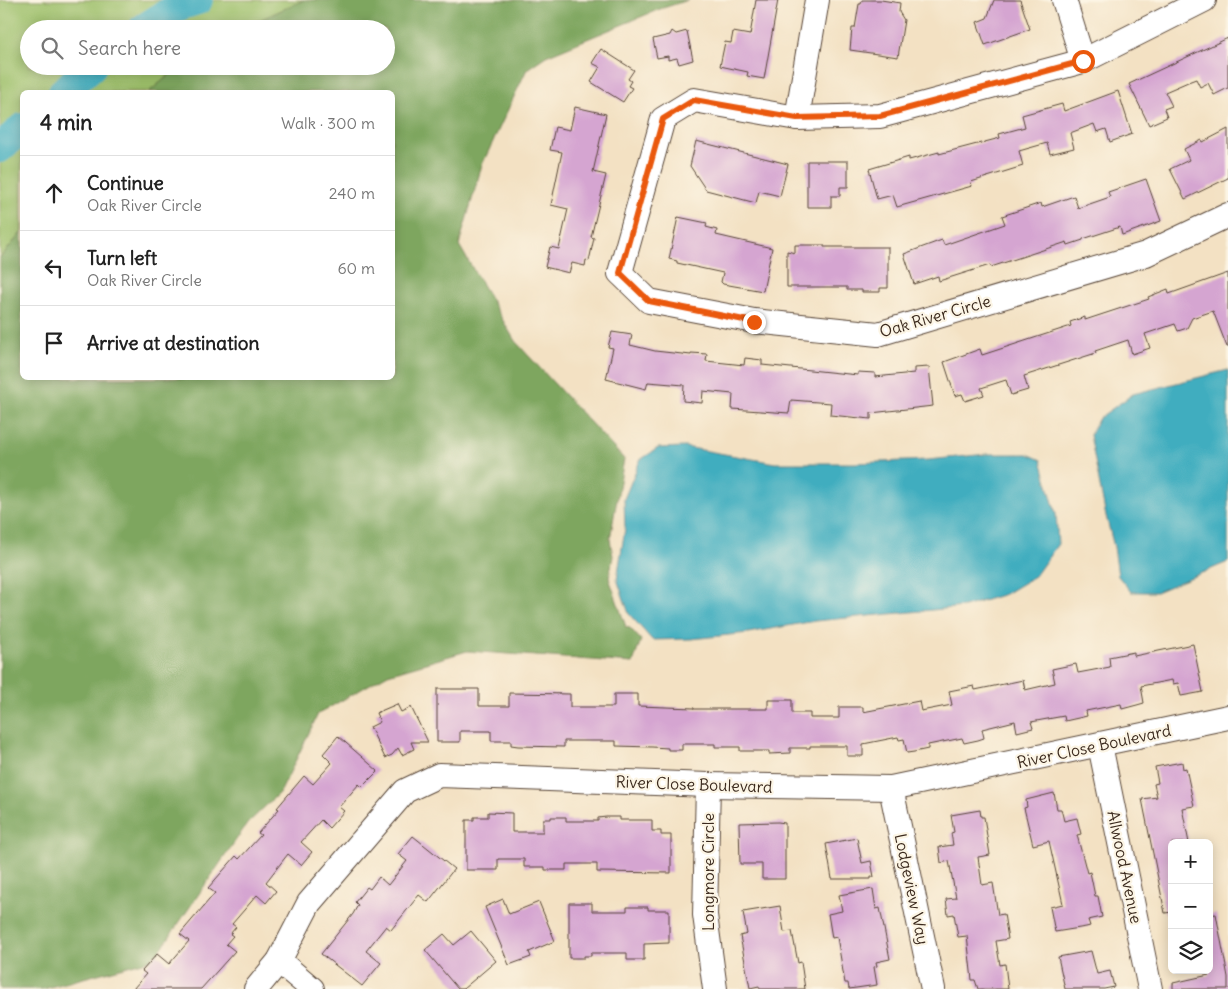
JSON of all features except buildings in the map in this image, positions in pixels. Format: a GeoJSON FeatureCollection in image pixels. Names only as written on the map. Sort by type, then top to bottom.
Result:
{"type":"FeatureCollection","features":[{"type":"Feature","properties":{"kind":"street"},"geometry":{"type":"LineString","coordinates":[[797,118],[817,0]]}},
{"type":"Feature","properties":{"kind":"street"},"geometry":{"type":"LineString","coordinates":[[1064,0],[1083,61]]}},
{"type":"Feature","properties":{"kind":"street","name":"Oak River Circle"},"geometry":{"type":"LineString","coordinates":[[1204,0],[1083,61],[880,116],[797,118],[694,100],[663,119],[620,273],[649,301],[754,322],[878,334],[1146,254],[1228,215]]}},
{"type":"Feature","properties":{"kind":"street","name":"River Close Boulevard"},"geometry":{"type":"LineString","coordinates":[[256,989],[279,961],[309,903],[405,791],[439,775],[708,785],[891,788],[1228,718]]}},
{"type":"Feature","properties":{"kind":"street","name":"Allwood Avenue"},"geometry":{"type":"LineString","coordinates":[[1100,745],[1150,989]]}},
{"type":"Feature","properties":{"kind":"street","name":"Longmore Circle"},"geometry":{"type":"LineString","coordinates":[[708,785],[705,915],[715,989]]}},
{"type":"Feature","properties":{"kind":"street","name":"Lodgeview Way"},"geometry":{"type":"LineString","coordinates":[[891,788],[933,989]]}},
{"type":"Feature","properties":{"kind":"street"},"geometry":{"type":"LineString","coordinates":[[279,961],[312,989]]}},
{"type":"Feature","properties":{"kind":"green space"},"geometry":{"type":"Polygon","coordinates":[[[0,0],[304,0],[260,20],[20,20],[20,75],[169,75],[151,90],[20,90],[20,234],[0,258],[0,0]]]}},
{"type":"Feature","properties":{"kind":"green space"},"geometry":{"type":"Polygon","coordinates":[[[304,0],[688,0],[660,9],[546,56],[527,69],[482,165],[459,245],[515,341],[624,459],[610,539],[613,556],[609,578],[626,627],[630,628],[641,640],[633,663],[467,651],[388,674],[318,714],[281,791],[247,824],[161,949],[150,960],[43,989],[0,989],[0,258],[20,234],[20,380],[395,380],[395,90],[151,90],[169,75],[395,75],[395,20],[260,20],[304,0]]]}},
{"type":"Feature","properties":{"kind":"water"},"geometry":{"type":"Polygon","coordinates":[[[1228,370],[1228,562],[1156,592],[1131,592],[1118,576],[1114,547],[1090,435],[1099,418],[1133,394],[1228,370]]]}},
{"type":"Feature","properties":{"kind":"water"},"geometry":{"type":"Polygon","coordinates":[[[685,447],[775,463],[855,463],[928,460],[987,454],[1028,454],[1041,460],[1056,514],[1058,544],[1035,576],[1005,594],[964,607],[815,621],[748,633],[691,639],[652,640],[629,614],[617,579],[625,528],[624,499],[640,460],[658,448],[685,447]]]}},
{"type":"Feature","properties":{"kind":"waterway"},"geometry":{"type":"LineString","coordinates":[[157,20],[179,6],[198,0]]}},
{"type":"Feature","properties":{"kind":"waterway"},"geometry":{"type":"LineString","coordinates":[[65,90],[82,75]]}},
{"type":"Feature","properties":{"kind":"waterway"},"geometry":{"type":"LineString","coordinates":[[0,148],[20,130]]}},
{"type":"Feature","properties":{"kind":"route"},"geometry":{"type":"LineString","coordinates":[[754,322],[649,301],[620,273],[663,119],[694,100],[797,118],[880,116],[1083,61]]}}]}
